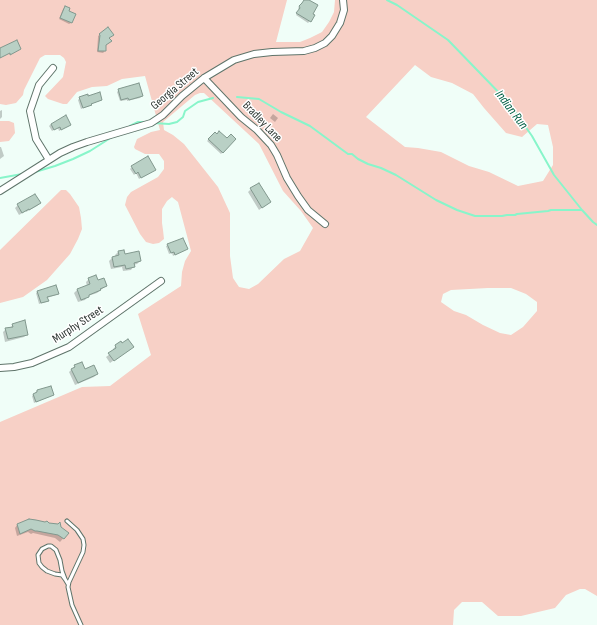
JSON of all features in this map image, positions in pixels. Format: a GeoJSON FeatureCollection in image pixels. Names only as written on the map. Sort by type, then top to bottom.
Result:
{"type":"FeatureCollection","features":[{"type":"Feature","properties":{"kind":"street","name":"Georgia Street"},"geometry":{"type":"LineString","coordinates":[[0,191],[60,153],[80,144],[151,123],[204,78],[234,60],[254,54],[304,51],[316,48],[325,43],[332,36],[340,23],[344,10],[343,0]]}},
{"type":"Feature","properties":{"kind":"street"},"geometry":{"type":"LineString","coordinates":[[49,160],[36,139],[30,111],[39,84],[53,68]]}},
{"type":"Feature","properties":{"kind":"street","name":"Bradley Lane"},"geometry":{"type":"LineString","coordinates":[[204,78],[271,145],[287,178],[308,210],[325,224]]}},
{"type":"Feature","properties":{"kind":"street","name":"Murphy Street"},"geometry":{"type":"LineString","coordinates":[[0,368],[32,363],[69,347],[160,281]]}},
{"type":"Feature","properties":{"kind":"lane"},"geometry":{"type":"LineString","coordinates":[[67,521],[77,530],[83,539],[84,545],[83,552],[68,584]]}},
{"type":"Feature","properties":{"kind":"lane"},"geometry":{"type":"LineString","coordinates":[[65,579],[62,576],[47,571],[42,567],[39,563],[38,555],[42,549],[51,546],[56,550],[62,571],[68,584],[72,605],[81,625]]}},
{"type":"Feature","properties":{"kind":"shaded area"},"geometry":{"type":"Polygon","coordinates":[[[0,0],[287,0],[276,42],[300,42],[322,32],[334,12],[335,0],[597,0],[597,596],[585,589],[580,589],[566,595],[555,608],[521,616],[498,616],[482,602],[462,602],[454,610],[453,625],[0,625],[0,422],[82,387],[110,386],[151,355],[138,314],[181,286],[182,272],[185,261],[191,251],[178,202],[172,197],[167,201],[162,209],[164,239],[159,243],[153,244],[146,242],[140,234],[125,205],[127,197],[131,192],[158,177],[164,169],[164,161],[159,154],[145,154],[134,147],[137,139],[151,132],[160,130],[145,76],[122,79],[107,86],[92,87],[77,92],[67,104],[63,104],[48,99],[45,96],[63,77],[66,62],[60,55],[45,55],[40,58],[23,95],[16,103],[6,105],[0,104],[0,0]],[[415,65],[366,117],[405,147],[441,152],[469,166],[489,172],[518,186],[543,181],[553,165],[553,147],[548,125],[537,124],[522,137],[506,133],[473,94],[452,83],[431,77],[415,65]],[[204,93],[195,95],[163,122],[164,130],[184,144],[218,187],[230,213],[230,256],[233,278],[239,287],[249,289],[258,284],[284,259],[300,251],[313,228],[301,211],[283,191],[259,144],[204,93]],[[511,288],[451,290],[443,294],[441,302],[454,311],[466,315],[500,333],[511,335],[523,327],[537,311],[537,302],[526,294],[511,288]]]}},
{"type":"Feature","properties":{"kind":"shaded area"},"geometry":{"type":"Polygon","coordinates":[[[0,121],[9,121],[14,123],[15,133],[9,141],[0,142],[0,121]]]}},
{"type":"Feature","properties":{"kind":"shaded area"},"geometry":{"type":"Polygon","coordinates":[[[61,190],[66,190],[70,194],[79,207],[81,218],[82,229],[70,254],[47,280],[23,297],[0,303],[0,250],[61,190]]]}},
{"type":"Feature","properties":{"kind":"building"},"geometry":{"type":"Polygon","coordinates":[[[304,0],[309,0],[318,5],[311,22],[296,13],[304,0]]]}},
{"type":"Feature","properties":{"kind":"building"},"geometry":{"type":"Polygon","coordinates":[[[65,6],[70,8],[69,11],[76,14],[72,23],[60,18],[65,6]]]}},
{"type":"Feature","properties":{"kind":"building"},"geometry":{"type":"Polygon","coordinates":[[[108,27],[114,35],[109,38],[112,41],[106,45],[106,51],[98,51],[99,34],[108,27]]]}},
{"type":"Feature","properties":{"kind":"building"},"geometry":{"type":"Polygon","coordinates":[[[17,40],[21,49],[0,58],[0,48],[17,40]]]}},
{"type":"Feature","properties":{"kind":"building"},"geometry":{"type":"Polygon","coordinates":[[[139,83],[143,96],[129,100],[128,98],[121,100],[118,89],[139,83]]]}},
{"type":"Feature","properties":{"kind":"building"},"geometry":{"type":"Polygon","coordinates":[[[100,92],[102,100],[83,108],[79,97],[100,92]]]}},
{"type":"Feature","properties":{"kind":"building"},"geometry":{"type":"Polygon","coordinates":[[[66,115],[71,125],[61,130],[60,127],[54,130],[51,124],[66,115]]]}},
{"type":"Feature","properties":{"kind":"building"},"geometry":{"type":"Polygon","coordinates":[[[219,131],[227,138],[231,134],[236,139],[223,153],[208,139],[215,132],[217,134],[219,131]]]}},
{"type":"Feature","properties":{"kind":"building"},"geometry":{"type":"Polygon","coordinates":[[[148,156],[156,170],[141,178],[138,172],[136,174],[131,166],[148,156]]]}},
{"type":"Feature","properties":{"kind":"building"},"geometry":{"type":"Polygon","coordinates":[[[259,183],[271,202],[262,208],[250,188],[259,183]]]}},
{"type":"Feature","properties":{"kind":"building"},"geometry":{"type":"Polygon","coordinates":[[[35,194],[41,203],[22,213],[17,204],[35,194]]]}},
{"type":"Feature","properties":{"kind":"building"},"geometry":{"type":"Polygon","coordinates":[[[183,238],[188,249],[175,255],[174,252],[171,253],[167,244],[183,238]]]}},
{"type":"Feature","properties":{"kind":"building"},"geometry":{"type":"Polygon","coordinates":[[[124,250],[125,254],[139,251],[141,261],[134,263],[135,267],[126,269],[125,265],[114,267],[112,257],[119,255],[118,251],[124,250]]]}},
{"type":"Feature","properties":{"kind":"building"},"geometry":{"type":"Polygon","coordinates":[[[96,275],[98,280],[104,278],[107,286],[81,300],[77,289],[90,284],[88,278],[96,275]]]}},
{"type":"Feature","properties":{"kind":"building"},"geometry":{"type":"Polygon","coordinates":[[[56,285],[59,294],[47,297],[49,301],[41,303],[37,291],[56,285]]]}},
{"type":"Feature","properties":{"kind":"building"},"geometry":{"type":"Polygon","coordinates":[[[25,320],[28,335],[8,339],[5,328],[13,327],[12,324],[25,320]]]}},
{"type":"Feature","properties":{"kind":"building"},"geometry":{"type":"Polygon","coordinates":[[[128,339],[134,347],[114,361],[108,353],[116,348],[115,345],[128,339]]]}},
{"type":"Feature","properties":{"kind":"building"},"geometry":{"type":"Polygon","coordinates":[[[82,362],[85,369],[94,365],[98,374],[78,383],[71,369],[75,367],[74,365],[82,362]]]}},
{"type":"Feature","properties":{"kind":"building"},"geometry":{"type":"Polygon","coordinates":[[[51,386],[54,395],[36,402],[33,394],[37,392],[37,390],[51,386]]]}},
{"type":"Feature","properties":{"kind":"building"},"geometry":{"type":"Polygon","coordinates":[[[29,519],[58,524],[60,522],[61,527],[69,533],[64,539],[58,535],[31,529],[20,534],[17,524],[29,519]]]}},
{"type":"Feature","properties":{"kind":"waterway","name":"Indian Run"},"geometry":{"type":"LineString","coordinates":[[387,0],[397,5],[448,40],[508,102],[532,136],[554,175],[582,210],[597,225]]}},
{"type":"Feature","properties":{"kind":"waterway"},"geometry":{"type":"LineString","coordinates":[[237,97],[259,99],[310,126],[348,154],[352,154],[368,164],[396,175],[436,200],[457,210],[475,216],[515,215],[551,210],[582,210]]}},
{"type":"Feature","properties":{"kind":"waterway"},"geometry":{"type":"LineString","coordinates":[[154,123],[169,124],[177,122],[183,117],[185,111],[198,102],[213,98]]}},
{"type":"Feature","properties":{"kind":"waterway"},"geometry":{"type":"LineString","coordinates":[[130,126],[138,122],[146,122]]}},
{"type":"Feature","properties":{"kind":"waterway"},"geometry":{"type":"LineString","coordinates":[[35,172],[73,159],[90,151],[112,137]]}},
{"type":"Feature","properties":{"kind":"waterway"},"geometry":{"type":"LineString","coordinates":[[0,178],[22,174]]}}]}
